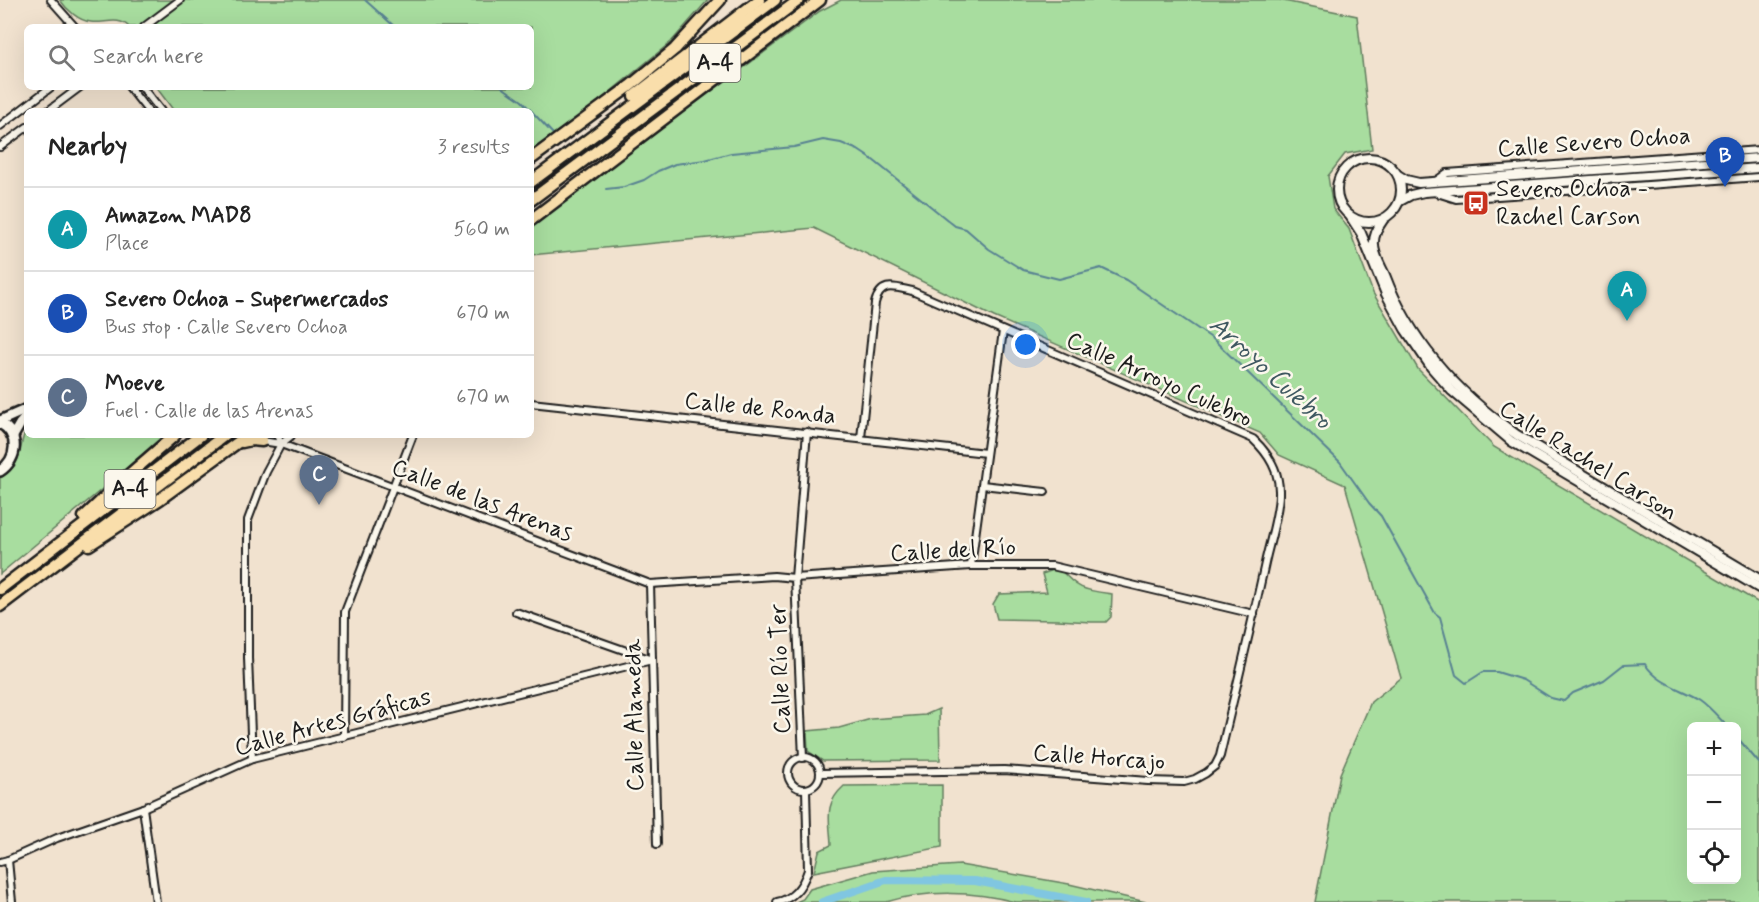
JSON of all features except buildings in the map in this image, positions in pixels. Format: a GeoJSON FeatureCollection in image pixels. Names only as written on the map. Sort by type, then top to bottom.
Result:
{"type":"FeatureCollection","features":[{"type":"Feature","properties":{"kind":"highway"},"geometry":{"type":"LineString","coordinates":[[534,157],[630,86],[675,49],[720,0]]}},
{"type":"Feature","properties":{"kind":"highway"},"geometry":{"type":"LineString","coordinates":[[545,172],[561,151],[759,0]]}},
{"type":"Feature","properties":{"kind":"highway","name":"A-4"},"geometry":{"type":"LineString","coordinates":[[534,180],[775,0]]}},
{"type":"Feature","properties":{"kind":"highway","name":"A-4"},"geometry":{"type":"LineString","coordinates":[[534,198],[799,0]]}},
{"type":"Feature","properties":{"kind":"highway"},"geometry":{"type":"LineString","coordinates":[[534,218],[819,2]]}},
{"type":"Feature","properties":{"kind":"highway"},"geometry":{"type":"LineString","coordinates":[[534,213],[566,194]]}},
{"type":"Feature","properties":{"kind":"highway"},"geometry":{"type":"LineString","coordinates":[[60,543],[109,492],[172,438]]}},
{"type":"Feature","properties":{"kind":"highway","name":"A-4"},"geometry":{"type":"LineString","coordinates":[[0,589],[197,438]]}},
{"type":"Feature","properties":{"kind":"highway","name":"A-4"},"geometry":{"type":"LineString","coordinates":[[0,606],[221,438]]}},
{"type":"Feature","properties":{"kind":"highway"},"geometry":{"type":"LineString","coordinates":[[67,555],[99,540],[160,500],[244,438]]}},
{"type":"Feature","properties":{"kind":"highway"},"geometry":{"type":"LineString","coordinates":[[233,446],[245,441],[262,441]]}},
{"type":"Feature","properties":{"kind":"main road"},"geometry":{"type":"LineString","coordinates":[[14,436],[0,422],[24,409]]}},
{"type":"Feature","properties":{"kind":"main road"},"geometry":{"type":"LineString","coordinates":[[0,471],[6,467],[14,455],[14,436],[24,421]]}},
{"type":"Feature","properties":{"kind":"street"},"geometry":{"type":"LineString","coordinates":[[51,0],[72,24]]}},
{"type":"Feature","properties":{"kind":"street"},"geometry":{"type":"LineString","coordinates":[[148,24],[180,0]]}},
{"type":"Feature","properties":{"kind":"street"},"geometry":{"type":"LineString","coordinates":[[70,21],[77,24]]}},
{"type":"Feature","properties":{"kind":"street"},"geometry":{"type":"LineString","coordinates":[[0,126],[47,90]]}},
{"type":"Feature","properties":{"kind":"street"},"geometry":{"type":"LineString","coordinates":[[52,108],[76,90]]}},
{"type":"Feature","properties":{"kind":"street"},"geometry":{"type":"LineString","coordinates":[[131,90],[146,108]]}},
{"type":"Feature","properties":{"kind":"street"},"geometry":{"type":"LineString","coordinates":[[144,90],[159,108]]}},
{"type":"Feature","properties":{"kind":"street"},"geometry":{"type":"LineString","coordinates":[[0,147],[24,129]]}},
{"type":"Feature","properties":{"kind":"street","name":"Calle Severo Ochoa"},"geometry":{"type":"LineString","coordinates":[[1435,182],[1447,173],[1759,150]]}},
{"type":"Feature","properties":{"kind":"street"},"geometry":{"type":"LineString","coordinates":[[1373,158],[1388,164],[1398,176],[1402,188],[1400,201],[1394,211],[1383,220],[1371,223],[1356,220],[1340,205],[1336,195],[1337,183],[1349,164],[1356,160],[1373,158]]}},
{"type":"Feature","properties":{"kind":"street","name":"Calle Severo Ochoa"},"geometry":{"type":"LineString","coordinates":[[1398,176],[1419,183],[1759,158]]}},
{"type":"Feature","properties":{"kind":"street","name":"Calle Severo Ochoa"},"geometry":{"type":"LineString","coordinates":[[1400,201],[1411,195],[1431,191],[1759,168]]}},
{"type":"Feature","properties":{"kind":"street","name":"Calle Severo Ochoa"},"geometry":{"type":"LineString","coordinates":[[1431,191],[1456,198],[1759,177]]}},
{"type":"Feature","properties":{"kind":"street","name":"Calle Rachel Carson"},"geometry":{"type":"LineString","coordinates":[[1350,216],[1361,233],[1386,294],[1405,329],[1431,367],[1452,391],[1511,441],[1759,588]]}},
{"type":"Feature","properties":{"kind":"street","name":"Calle Rachel Carson"},"geometry":{"type":"LineString","coordinates":[[1383,220],[1376,232],[1374,246],[1389,288],[1434,360],[1456,384],[1489,415],[1517,435],[1759,579]]}},
{"type":"Feature","properties":{"kind":"street","name":"Calle Arroyo Culebro"},"geometry":{"type":"LineString","coordinates":[[861,438],[875,303],[880,291],[886,287],[912,291],[1253,439],[1265,450],[1272,464],[1278,480],[1279,500],[1254,614]]}},
{"type":"Feature","properties":{"kind":"street"},"geometry":{"type":"LineString","coordinates":[[971,566],[1003,332]]}},
{"type":"Feature","properties":{"kind":"street","name":"Calle de Ronda"},"geometry":{"type":"LineString","coordinates":[[534,403],[986,453]]}},
{"type":"Feature","properties":{"kind":"street","name":"Calle Río Ter"},"geometry":{"type":"LineString","coordinates":[[803,758],[795,578],[807,432]]}},
{"type":"Feature","properties":{"kind":"street"},"geometry":{"type":"LineString","coordinates":[[278,438],[281,444]]}},
{"type":"Feature","properties":{"kind":"street"},"geometry":{"type":"LineString","coordinates":[[252,759],[248,658],[248,520],[266,472],[281,444],[288,438]]}},
{"type":"Feature","properties":{"kind":"street"},"geometry":{"type":"LineString","coordinates":[[293,438],[301,452]]}},
{"type":"Feature","properties":{"kind":"street"},"geometry":{"type":"LineString","coordinates":[[344,737],[345,612],[412,438]]}},
{"type":"Feature","properties":{"kind":"street","name":"Calle de las Arenas"},"geometry":{"type":"LineString","coordinates":[[262,441],[281,444],[650,584]]}},
{"type":"Feature","properties":{"kind":"street"},"geometry":{"type":"LineString","coordinates":[[982,485],[1045,492]]}},
{"type":"Feature","properties":{"kind":"street","name":"Calle del Río"},"geometry":{"type":"LineString","coordinates":[[650,584],[774,576],[795,578],[971,566],[1052,566],[1254,614]]}},
{"type":"Feature","properties":{"kind":"street","name":"Calle Alameda"},"geometry":{"type":"LineString","coordinates":[[650,584],[657,844]]}},
{"type":"Feature","properties":{"kind":"street"},"geometry":{"type":"LineString","coordinates":[[516,612],[652,660]]}},
{"type":"Feature","properties":{"kind":"street","name":"Calle Horcajo"},"geometry":{"type":"LineString","coordinates":[[820,773],[1004,770],[1148,781],[1184,782],[1196,779],[1215,766],[1220,756],[1254,614]]}},
{"type":"Feature","properties":{"kind":"street","name":"Calle Artes Gráficas"},"geometry":{"type":"LineString","coordinates":[[0,862],[57,838],[143,807],[252,759],[652,660]]}},
{"type":"Feature","properties":{"kind":"street"},"geometry":{"type":"LineString","coordinates":[[803,758],[813,760],[820,773],[817,782],[806,789],[792,784],[788,775],[790,765],[803,758]]}},
{"type":"Feature","properties":{"kind":"street"},"geometry":{"type":"LineString","coordinates":[[777,902],[792,897],[805,880],[808,870],[806,789]]}},
{"type":"Feature","properties":{"kind":"street"},"geometry":{"type":"LineString","coordinates":[[143,807],[156,902]]}},
{"type":"Feature","properties":{"kind":"street"},"geometry":{"type":"LineString","coordinates":[[8,860],[12,902]]}},
{"type":"Feature","properties":{"kind":"green space"},"geometry":{"type":"Polygon","coordinates":[[[60,0],[708,0],[671,42],[588,110],[534,149],[534,108],[172,108],[158,90],[534,90],[534,24],[125,24],[116,21],[82,20],[60,0]]]}},
{"type":"Feature","properties":{"kind":"green space"},"geometry":{"type":"Polygon","coordinates":[[[841,0],[1279,0],[1357,16],[1372,149],[1345,154],[1328,176],[1333,209],[1349,229],[1373,293],[1418,369],[1494,447],[1759,603],[1759,902],[1315,902],[1340,774],[1371,702],[1401,678],[1345,485],[1279,455],[1260,433],[994,317],[814,228],[534,255],[534,223],[820,11],[841,0]]]}},
{"type":"Feature","properties":{"kind":"green space"},"geometry":{"type":"Polygon","coordinates":[[[24,434],[24,438],[161,438],[0,574],[0,478],[14,466],[20,454],[24,434]]]}},
{"type":"Feature","properties":{"kind":"green space"},"geometry":{"type":"Polygon","coordinates":[[[1059,568],[1071,581],[1082,588],[1112,594],[1111,617],[1106,622],[997,619],[993,604],[999,594],[1047,592],[1042,574],[1059,568]]]}},
{"type":"Feature","properties":{"kind":"green space"},"geometry":{"type":"Polygon","coordinates":[[[939,709],[940,760],[823,761],[808,751],[807,731],[839,728],[871,719],[925,715],[939,709]]]}},
{"type":"Feature","properties":{"kind":"green space"},"geometry":{"type":"Polygon","coordinates":[[[942,785],[942,847],[814,872],[819,851],[831,845],[830,806],[844,786],[942,785]]]}},
{"type":"Feature","properties":{"kind":"green space"},"geometry":{"type":"Polygon","coordinates":[[[960,865],[1069,884],[1146,902],[1015,902],[1000,898],[950,893],[917,895],[886,902],[796,902],[803,899],[810,889],[873,871],[960,865]]]}},
{"type":"Feature","properties":{"kind":"waterway","name":"Arroyo Culebro"},"geometry":{"type":"LineString","coordinates":[[365,0],[392,24]]}},
{"type":"Feature","properties":{"kind":"waterway","name":"Arroyo Culebro"},"geometry":{"type":"LineString","coordinates":[[506,90],[529,108]]}},
{"type":"Feature","properties":{"kind":"waterway","name":"Arroyo Culebro"},"geometry":{"type":"LineString","coordinates":[[534,114],[553,134]]}},
{"type":"Feature","properties":{"kind":"waterway","name":"Arroyo Culebro"},"geometry":{"type":"LineString","coordinates":[[606,189],[624,187],[644,180],[675,164],[705,160],[731,153],[794,147],[823,140],[841,143],[858,150],[955,226],[966,229],[989,249],[1023,270],[1059,279],[1101,268],[1126,280],[1213,339],[1340,462],[1381,516],[1435,613],[1440,617],[1456,675],[1466,683],[1483,672],[1497,672],[1523,680],[1551,698],[1564,701],[1573,693],[1604,680],[1623,665],[1645,664],[1663,681],[1704,703],[1723,722]]}},
{"type":"Feature","properties":{"kind":"waterway","name":"Arroyo Culebro"},"geometry":{"type":"LineString","coordinates":[[1741,742],[1759,763]]}},
{"type":"Feature","properties":{"kind":"waterway"},"geometry":{"type":"LineString","coordinates":[[822,902],[886,880],[975,881],[1086,902]]}},
{"type":"Feature","properties":{"kind":"place","name":"Severo Ochoa - Supermercados"},"geometry":{"type":"Point","coordinates":[1725,187]}},
{"type":"Feature","properties":{"kind":"place","name":"Severo Ochoa - Rachel Carson"},"geometry":{"type":"Point","coordinates":[1476,203]}},
{"type":"Feature","properties":{"kind":"place","name":"Amazon MAD8"},"geometry":{"type":"Point","coordinates":[1627,321]}},
{"type":"Feature","properties":{"kind":"place","name":"Moeve"},"geometry":{"type":"Point","coordinates":[319,505]}}]}
